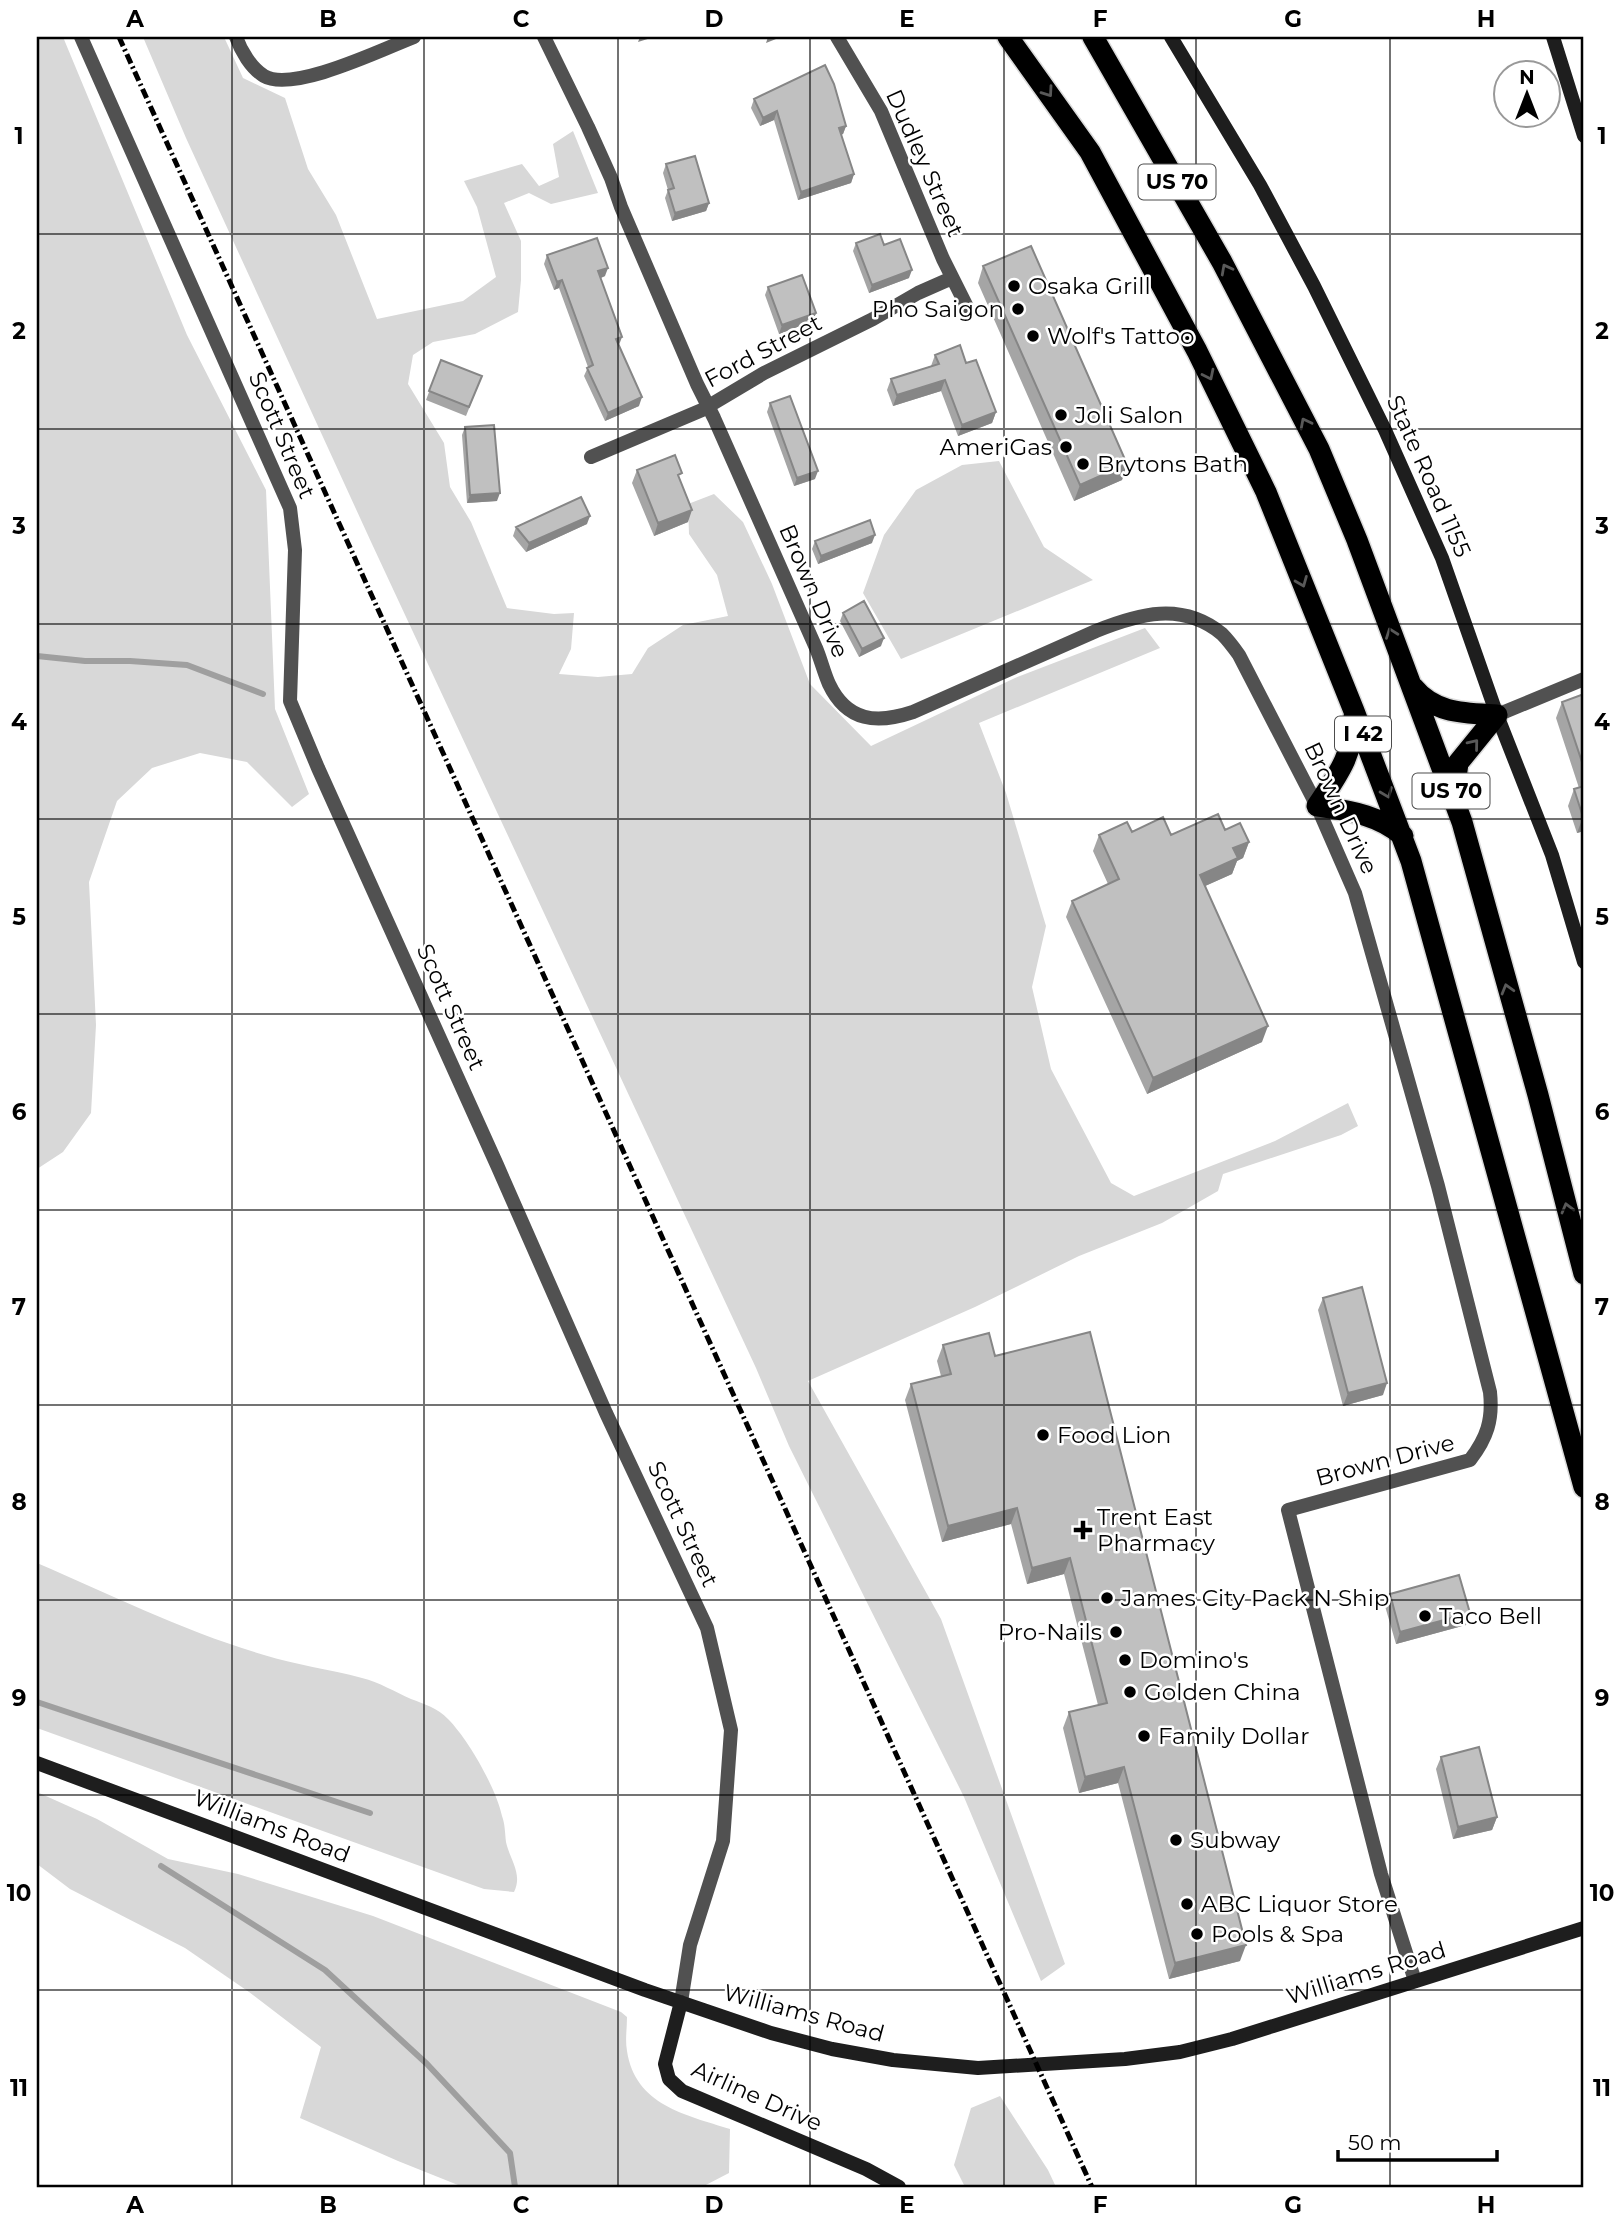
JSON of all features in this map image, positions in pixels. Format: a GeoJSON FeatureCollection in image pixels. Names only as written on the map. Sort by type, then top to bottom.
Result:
{"type":"FeatureCollection","features":[{"type":"Feature","properties":{"kind":"highway","name":"I 42"},"geometry":{"type":"LineString","coordinates":[[1008,37],[1090,152],[1197,351],[1266,492],[1354,711],[1403,836],[1584,1487]]}},
{"type":"Feature","properties":{"kind":"highway","name":"US 70"},"geometry":{"type":"LineString","coordinates":[[1093,37],[1222,262],[1319,449],[1357,540],[1462,822],[1538,1095],[1584,1274]]}},
{"type":"Feature","properties":{"kind":"highway"},"geometry":{"type":"LineString","coordinates":[[1409,681],[1426,700],[1449,712],[1497,715]]}},
{"type":"Feature","properties":{"kind":"highway"},"geometry":{"type":"LineString","coordinates":[[1354,711],[1353,737],[1345,763],[1317,806],[1373,817],[1393,827],[1403,836]]}},
{"type":"Feature","properties":{"kind":"highway"},"geometry":{"type":"LineString","coordinates":[[1462,822],[1457,794],[1458,763],[1497,715]]}},
{"type":"Feature","properties":{"kind":"street","name":"Scott Street"},"geometry":{"type":"LineString","coordinates":[[81,37],[290,508],[295,550],[290,701],[606,1413],[707,1628],[731,1730],[723,1841],[690,1945],[681,2002]]}},
{"type":"Feature","properties":{"kind":"street"},"geometry":{"type":"LineString","coordinates":[[236,37],[252,66],[266,77],[282,80],[318,74],[414,37]]}},
{"type":"Feature","properties":{"kind":"street","name":"Brown Drive"},"geometry":{"type":"LineString","coordinates":[[544,37],[607,168],[637,245],[816,648],[828,684],[848,709],[861,717],[877,720],[894,718],[1123,620],[1150,614],[1177,614],[1201,621],[1223,635],[1240,655],[1317,806],[1355,893],[1387,1000],[1442,1199],[1490,1392],[1492,1412],[1485,1438],[1470,1460],[1288,1510],[1381,1874],[1415,1981]]}},
{"type":"Feature","properties":{"kind":"street","name":"Dudley Street"},"geometry":{"type":"LineString","coordinates":[[837,37],[881,111],[952,278],[968,309]]}},
{"type":"Feature","properties":{"kind":"street","name":"State Road 1155"},"geometry":{"type":"LineString","coordinates":[[1171,37],[1266,197],[1314,286],[1385,430],[1442,558],[1497,715],[1552,855],[1584,962]]}},
{"type":"Feature","properties":{"kind":"street"},"geometry":{"type":"LineString","coordinates":[[1553,37],[1584,136]]}},
{"type":"Feature","properties":{"kind":"street","name":"Ford Street"},"geometry":{"type":"LineString","coordinates":[[592,457],[708,406],[764,373],[952,278]]}},
{"type":"Feature","properties":{"kind":"street"},"geometry":{"type":"LineString","coordinates":[[1497,715],[1584,679]]}},
{"type":"Feature","properties":{"kind":"street","name":"Williams Road"},"geometry":{"type":"LineString","coordinates":[[37,1763],[681,2002],[771,2033],[832,2049],[893,2060],[978,2068],[1125,2059],[1180,2052],[1232,2039],[1584,1928]]}},
{"type":"Feature","properties":{"kind":"street","name":"Airline Drive"},"geometry":{"type":"LineString","coordinates":[[681,2002],[665,2064],[669,2079],[682,2091],[866,2169],[899,2187]]}},
{"type":"Feature","properties":{"kind":"shaded area"},"geometry":{"type":"Polygon","coordinates":[[[37,37],[63,37],[187,335],[266,490],[275,709],[309,794],[292,807],[247,762],[200,753],[152,768],[117,801],[89,882],[96,1025],[91,1113],[63,1152],[37,1169],[37,37]]]}},
{"type":"Feature","properties":{"kind":"shaded area"},"geometry":{"type":"Polygon","coordinates":[[[143,37],[224,37],[243,78],[285,98],[308,169],[336,215],[377,319],[463,301],[496,277],[477,207],[464,181],[522,164],[539,186],[559,177],[553,144],[573,131],[598,193],[551,204],[529,193],[504,203],[521,241],[518,312],[475,334],[433,342],[413,355],[408,384],[444,443],[450,487],[471,522],[507,608],[554,614],[574,613],[571,649],[559,674],[598,677],[632,674],[648,648],[683,625],[728,616],[717,575],[689,534],[688,504],[714,494],[743,522],[772,584],[810,684],[871,746],[1015,678],[1145,628],[1160,648],[979,723],[1006,793],[1046,926],[1032,987],[1051,1069],[1111,1183],[1134,1196],[1275,1141],[1348,1103],[1358,1126],[1341,1135],[1223,1174],[1218,1191],[1162,1223],[1079,1256],[975,1307],[808,1381],[941,1619],[1065,1964],[1041,1981],[964,1797],[789,1446],[756,1368],[372,544],[186,138],[143,37]]]}},
{"type":"Feature","properties":{"kind":"shaded area"},"geometry":{"type":"Polygon","coordinates":[[[999,461],[1044,547],[1093,580],[901,659],[863,593],[884,535],[916,490],[962,465],[999,461]]]}},
{"type":"Feature","properties":{"kind":"shaded area"},"geometry":{"type":"Polygon","coordinates":[[[37,1563],[235,1646],[368,1680],[440,1712],[464,1739],[494,1792],[516,1873],[514,1892],[484,1889],[37,1728],[37,1563]]]}},
{"type":"Feature","properties":{"kind":"shaded area"},"geometry":{"type":"Polygon","coordinates":[[[37,1792],[97,1819],[168,1859],[238,1874],[373,1916],[621,2012],[627,2017],[627,2051],[640,2084],[665,2105],[730,2129],[729,2173],[702,2187],[463,2187],[300,2118],[321,2047],[185,1948],[70,1889],[37,1864],[37,1792]]]}},
{"type":"Feature","properties":{"kind":"shaded area"},"geometry":{"type":"Polygon","coordinates":[[[1000,2096],[1056,2187],[965,2187],[954,2165],[971,2108],[1000,2096]]]}},
{"type":"Feature","properties":{"kind":"building"},"geometry":{"type":"Polygon","coordinates":[[[825,65],[834,84],[846,126],[839,128],[854,174],[801,192],[777,111],[763,118],[754,99],[825,65]]]}},
{"type":"Feature","properties":{"kind":"building"},"geometry":{"type":"Polygon","coordinates":[[[695,156],[709,203],[675,213],[668,190],[674,188],[666,164],[695,156]]]}},
{"type":"Feature","properties":{"kind":"building"},"geometry":{"type":"Polygon","coordinates":[[[880,234],[884,245],[900,239],[912,270],[872,285],[856,243],[880,234]]]}},
{"type":"Feature","properties":{"kind":"building"},"geometry":{"type":"Polygon","coordinates":[[[597,238],[608,268],[598,271],[622,337],[616,339],[642,397],[608,413],[587,368],[593,365],[562,280],[557,282],[547,255],[597,238]]]}},
{"type":"Feature","properties":{"kind":"building"},"geometry":{"type":"Polygon","coordinates":[[[1031,246],[1127,464],[1080,485],[983,266],[1031,246]]]}},
{"type":"Feature","properties":{"kind":"building"},"geometry":{"type":"Polygon","coordinates":[[[802,275],[816,313],[782,325],[768,287],[802,275]]]}},
{"type":"Feature","properties":{"kind":"building"},"geometry":{"type":"Polygon","coordinates":[[[960,345],[966,363],[976,360],[996,412],[962,425],[945,380],[897,395],[891,379],[939,364],[935,355],[960,345]]]}},
{"type":"Feature","properties":{"kind":"building"},"geometry":{"type":"Polygon","coordinates":[[[441,360],[482,376],[469,407],[429,391],[441,360]]]}},
{"type":"Feature","properties":{"kind":"building"},"geometry":{"type":"Polygon","coordinates":[[[790,396],[818,471],[797,478],[770,403],[790,396]]]}},
{"type":"Feature","properties":{"kind":"building"},"geometry":{"type":"Polygon","coordinates":[[[494,425],[500,493],[470,495],[465,427],[494,425]]]}},
{"type":"Feature","properties":{"kind":"building"},"geometry":{"type":"Polygon","coordinates":[[[675,455],[682,473],[678,475],[692,510],[658,523],[637,470],[675,455]]]}},
{"type":"Feature","properties":{"kind":"building"},"geometry":{"type":"Polygon","coordinates":[[[581,497],[590,516],[529,543],[516,527],[581,497]]]}},
{"type":"Feature","properties":{"kind":"building"},"geometry":{"type":"Polygon","coordinates":[[[870,520],[875,535],[821,556],[815,541],[870,520]]]}},
{"type":"Feature","properties":{"kind":"building"},"geometry":{"type":"Polygon","coordinates":[[[864,601],[884,638],[862,649],[843,613],[864,601]]]}},
{"type":"Feature","properties":{"kind":"building"},"geometry":{"type":"Polygon","coordinates":[[[1584,694],[1584,768],[1562,702],[1584,694]]]}},
{"type":"Feature","properties":{"kind":"building"},"geometry":{"type":"Polygon","coordinates":[[[1584,786],[1584,817],[1583,817],[1574,789],[1584,786]]]}},
{"type":"Feature","properties":{"kind":"building"},"geometry":{"type":"Polygon","coordinates":[[[1218,814],[1225,830],[1240,823],[1249,842],[1233,848],[1238,858],[1200,875],[1268,1026],[1153,1078],[1072,901],[1119,879],[1099,835],[1127,822],[1132,832],[1163,817],[1171,835],[1218,814]]]}},
{"type":"Feature","properties":{"kind":"building"},"geometry":{"type":"Polygon","coordinates":[[[1362,1287],[1387,1383],[1348,1393],[1323,1298],[1362,1287]]]}},
{"type":"Feature","properties":{"kind":"building"},"geometry":{"type":"Polygon","coordinates":[[[1090,1332],[1246,1945],[1175,1963],[1124,1767],[1085,1777],[1069,1712],[1107,1703],[1070,1558],[1032,1568],[1017,1508],[948,1526],[911,1384],[951,1374],[943,1345],[989,1333],[995,1356],[1090,1332]]]}},
{"type":"Feature","properties":{"kind":"building","name":"Taco Bell"},"geometry":{"type":"Polygon","coordinates":[[[1459,1575],[1470,1613],[1400,1632],[1390,1594],[1459,1575]]]}},
{"type":"Feature","properties":{"kind":"building"},"geometry":{"type":"Polygon","coordinates":[[[1479,1747],[1497,1817],[1458,1827],[1441,1757],[1479,1747]]]}},
{"type":"Feature","properties":{"kind":"waterway"},"geometry":{"type":"LineString","coordinates":[[37,656],[85,661],[187,665],[263,694]]}},
{"type":"Feature","properties":{"kind":"waterway"},"geometry":{"type":"LineString","coordinates":[[37,1702],[370,1813]]}},
{"type":"Feature","properties":{"kind":"waterway"},"geometry":{"type":"LineString","coordinates":[[161,1866],[325,1970],[427,2064],[510,2153],[515,2187]]}},
{"type":"Feature","properties":{"kind":"railway"},"geometry":{"type":"LineString","coordinates":[[119,37],[1092,2187]]}},
{"type":"Feature","properties":{"kind":"place","name":"Osaka Grill"},"geometry":{"type":"Point","coordinates":[1014,286]}},
{"type":"Feature","properties":{"kind":"place","name":"Pho Saigon"},"geometry":{"type":"Point","coordinates":[1018,309]}},
{"type":"Feature","properties":{"kind":"place","name":"Wolf's Tattoo"},"geometry":{"type":"Point","coordinates":[1033,336]}},
{"type":"Feature","properties":{"kind":"place","name":"Joli Salon"},"geometry":{"type":"Point","coordinates":[1061,415]}},
{"type":"Feature","properties":{"kind":"place","name":"AmeriGas"},"geometry":{"type":"Point","coordinates":[1066,447]}},
{"type":"Feature","properties":{"kind":"place","name":"Brytons Bath"},"geometry":{"type":"Point","coordinates":[1083,464]}},
{"type":"Feature","properties":{"kind":"place","name":"Food Lion"},"geometry":{"type":"Point","coordinates":[1043,1435]}},
{"type":"Feature","properties":{"kind":"place","name":"Trent East Pharmacy"},"geometry":{"type":"Point","coordinates":[1083,1530]}},
{"type":"Feature","properties":{"kind":"place","name":"James City Pack N Ship"},"geometry":{"type":"Point","coordinates":[1107,1598]}},
{"type":"Feature","properties":{"kind":"place","name":"Taco Bell"},"geometry":{"type":"Point","coordinates":[1425,1616]}},
{"type":"Feature","properties":{"kind":"place","name":"Pro-Nails"},"geometry":{"type":"Point","coordinates":[1116,1632]}},
{"type":"Feature","properties":{"kind":"place","name":"Domino's"},"geometry":{"type":"Point","coordinates":[1125,1660]}},
{"type":"Feature","properties":{"kind":"place","name":"Golden China"},"geometry":{"type":"Point","coordinates":[1130,1692]}},
{"type":"Feature","properties":{"kind":"place","name":"Family Dollar"},"geometry":{"type":"Point","coordinates":[1144,1736]}},
{"type":"Feature","properties":{"kind":"place","name":"Subway"},"geometry":{"type":"Point","coordinates":[1176,1840]}},
{"type":"Feature","properties":{"kind":"place","name":"ABC Liquor Store"},"geometry":{"type":"Point","coordinates":[1187,1904]}},
{"type":"Feature","properties":{"kind":"place","name":"Pools & Spa"},"geometry":{"type":"Point","coordinates":[1197,1934]}}]}
